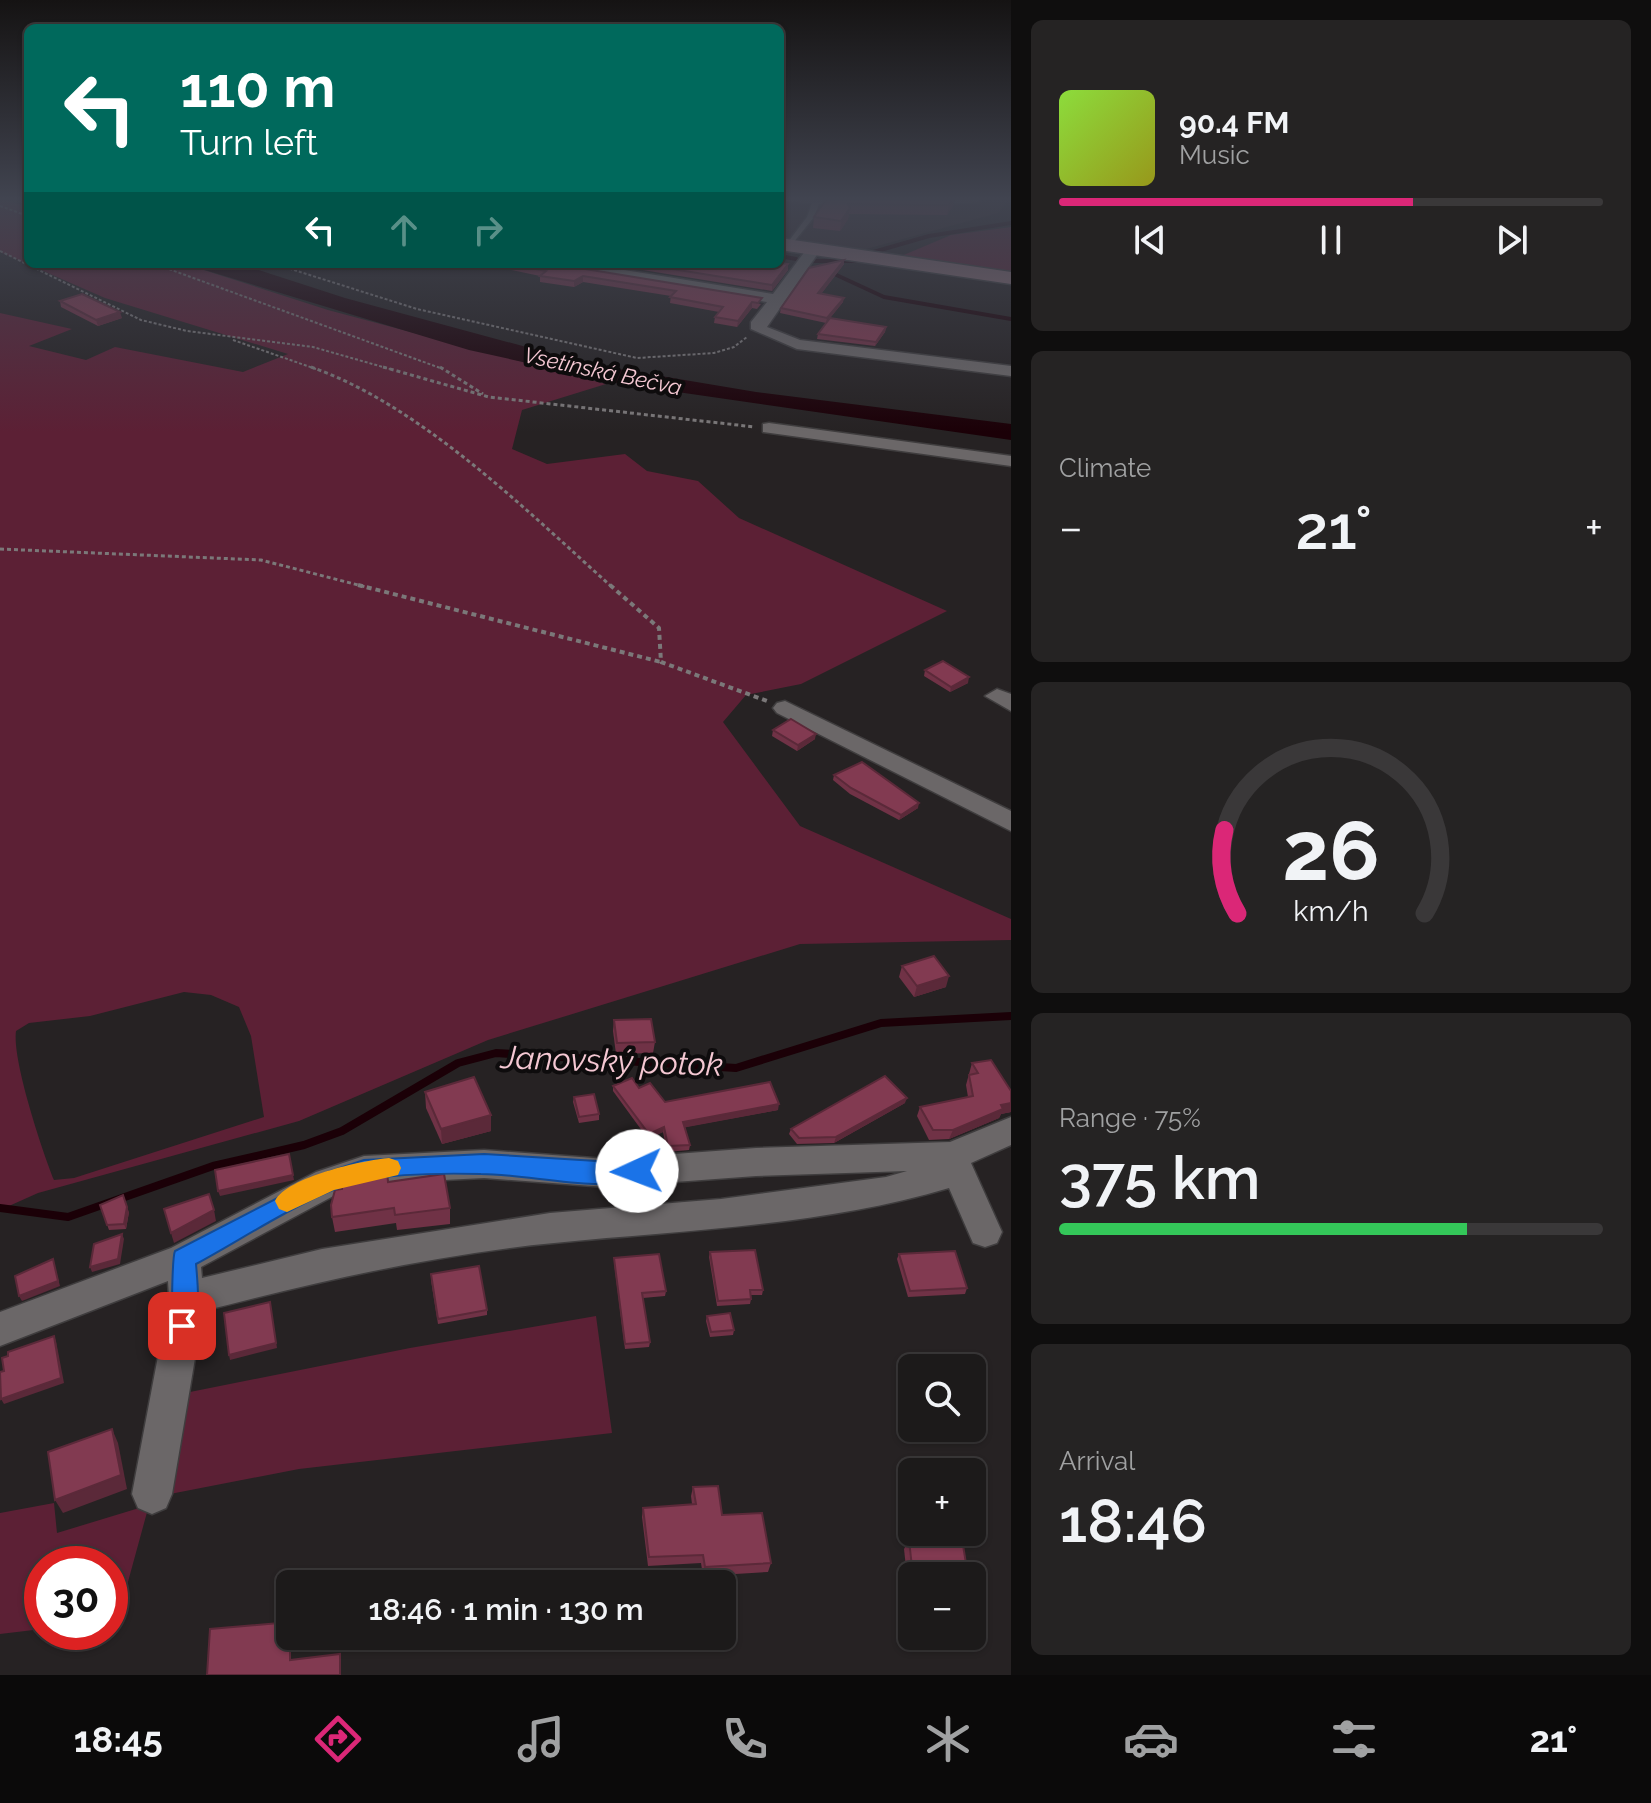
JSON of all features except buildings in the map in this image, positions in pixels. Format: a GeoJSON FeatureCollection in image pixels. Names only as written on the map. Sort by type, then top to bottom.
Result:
{"type":"FeatureCollection","features":[{"type":"Feature","properties":{"kind":"street"},"geometry":{"type":"LineString","coordinates":[[636,276],[777,299]]}},
{"type":"Feature","properties":{"kind":"street"},"geometry":{"type":"LineString","coordinates":[[794,276],[759,322],[759,329],[797,344],[1011,371]]}},
{"type":"Feature","properties":{"kind":"street"},"geometry":{"type":"LineString","coordinates":[[769,428],[1011,461]]}},
{"type":"Feature","properties":{"kind":"street"},"geometry":{"type":"LineString","coordinates":[[785,708],[1011,822]]}},
{"type":"Feature","properties":{"kind":"street"},"geometry":{"type":"LineString","coordinates":[[187,1298],[322,1265],[550,1228],[721,1214],[886,1192],[955,1163],[1011,1131]]}},
{"type":"Feature","properties":{"kind":"street"},"geometry":{"type":"LineString","coordinates":[[0,1329],[183,1259],[328,1182],[364,1170],[484,1164],[607,1173],[756,1162],[955,1163]]}},
{"type":"Feature","properties":{"kind":"street"},"geometry":{"type":"LineString","coordinates":[[955,1163],[985,1232]]}},
{"type":"Feature","properties":{"kind":"street"},"geometry":{"type":"LineString","coordinates":[[152,1494],[187,1298],[183,1259]]}},
{"type":"Feature","properties":{"kind":"path"},"geometry":{"type":"LineString","coordinates":[[51,276],[141,320],[222,337],[313,347],[489,397],[769,428]]}},
{"type":"Feature","properties":{"kind":"path"},"geometry":{"type":"LineString","coordinates":[[189,276],[437,365],[489,397]]}},
{"type":"Feature","properties":{"kind":"path"},"geometry":{"type":"LineString","coordinates":[[315,276],[431,312],[637,358],[681,358],[723,351],[759,329]]}},
{"type":"Feature","properties":{"kind":"path"},"geometry":{"type":"LineString","coordinates":[[222,337],[351,381],[478,468],[659,628],[661,662]]}},
{"type":"Feature","properties":{"kind":"path"},"geometry":{"type":"LineString","coordinates":[[0,549],[261,560],[661,662],[785,708]]}},
{"type":"Feature","properties":{"kind":"shaded area"},"geometry":{"type":"Polygon","coordinates":[[[55,276],[223,276],[328,310],[606,384],[522,410],[512,449],[547,464],[625,454],[647,471],[698,481],[739,518],[947,611],[801,684],[746,695],[723,722],[800,826],[1011,919],[1011,940],[800,944],[488,1040],[299,1121],[38,1193],[0,1210],[0,313],[72,329],[29,346],[86,360],[115,347],[243,372],[288,354],[105,298],[55,276]],[[184,992],[90,1016],[29,1023],[16,1031],[23,1083],[54,1180],[74,1178],[264,1117],[251,1036],[239,1007],[211,995],[184,992]]]}},
{"type":"Feature","properties":{"kind":"shaded area"},"geometry":{"type":"Polygon","coordinates":[[[596,1316],[612,1433],[299,1469],[170,1494],[185,1393],[410,1348],[596,1316]]]}},
{"type":"Feature","properties":{"kind":"shaded area"},"geometry":{"type":"Polygon","coordinates":[[[54,1503],[57,1533],[149,1505],[128,1582],[128,1546],[24,1546],[24,1631],[0,1634],[0,1513],[54,1503]]]}},
{"type":"Feature","properties":{"kind":"water","name":"Vsetínská Bečva"},"geometry":{"type":"Polygon","coordinates":[[[225,276],[278,276],[345,298],[589,364],[756,392],[1011,424],[1011,440],[622,384],[469,350],[225,276]]]}},
{"type":"Feature","properties":{"kind":"waterway"},"geometry":{"type":"LineString","coordinates":[[839,276],[884,297],[1011,319]]}},
{"type":"Feature","properties":{"kind":"waterway","name":"Janovský potok"},"geometry":{"type":"LineString","coordinates":[[0,1208],[68,1217],[213,1166],[304,1145],[342,1131],[458,1063],[496,1053],[736,1068],[881,1023],[1011,1016]]}},
{"type":"Feature","properties":{"kind":"slow traffic"},"geometry":{"type":"LineString","coordinates":[[287,1201],[364,1170],[389,1168]]}},
{"type":"Feature","properties":{"kind":"route"},"geometry":{"type":"LineString","coordinates":[[182,1326],[187,1298],[183,1259],[249,1220],[328,1182],[364,1170],[421,1165],[484,1164],[607,1173],[637,1171]]}}]}
